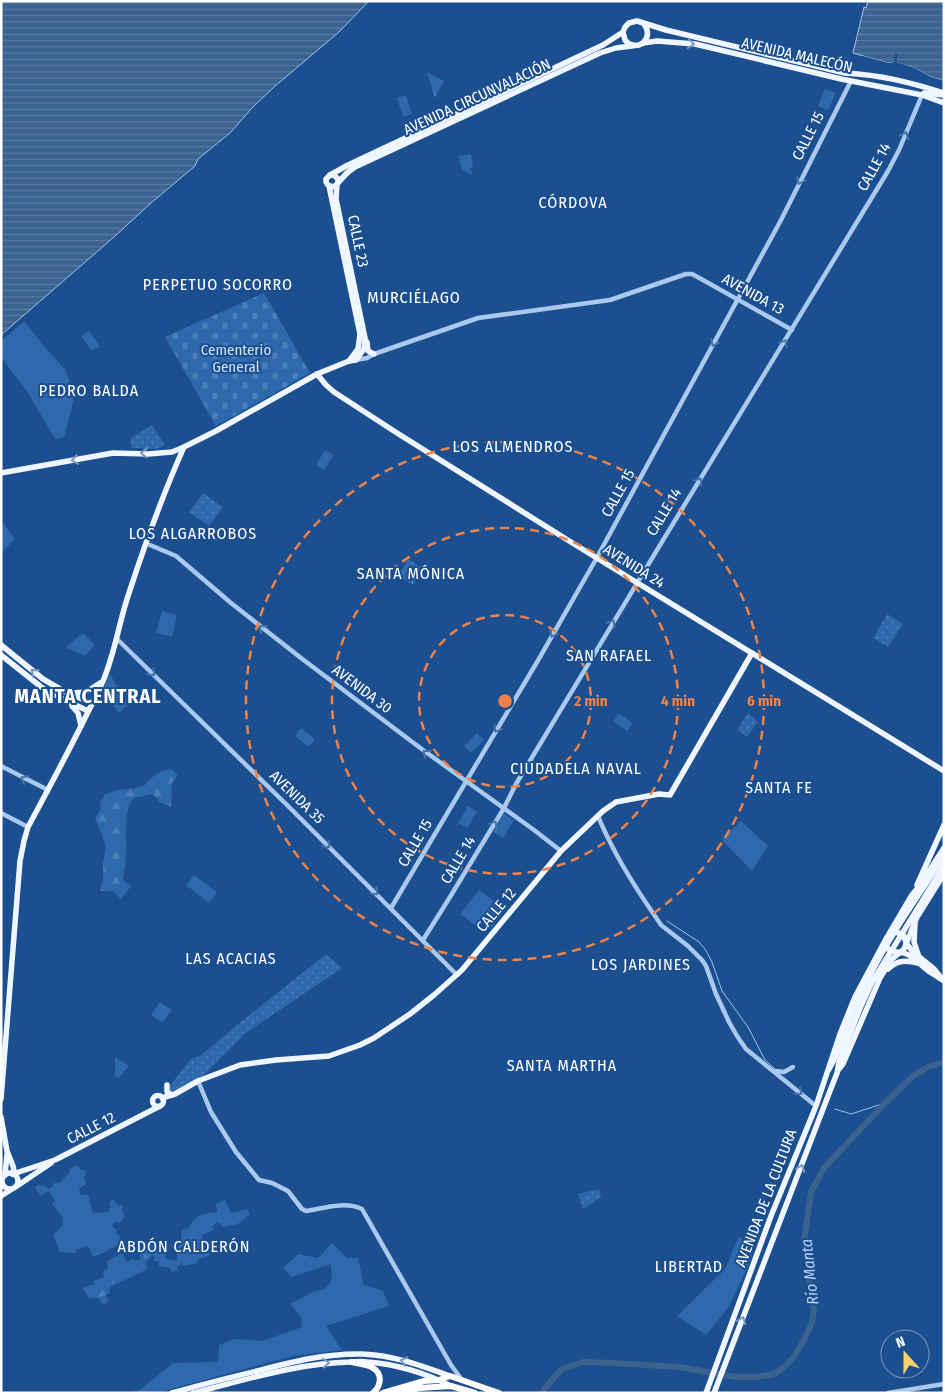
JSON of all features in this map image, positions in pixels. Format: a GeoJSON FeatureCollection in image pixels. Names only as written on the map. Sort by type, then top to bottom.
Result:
{"type":"FeatureCollection","features":[{"type":"Feature","properties":{"kind":"highway"},"geometry":{"type":"LineString","coordinates":[[352,1362],[370,1366],[378,1372],[379,1387],[373,1393]]}},
{"type":"Feature","properties":{"kind":"highway"},"geometry":{"type":"LineString","coordinates":[[383,1393],[424,1381],[439,1380],[450,1376],[500,1393]]}},
{"type":"Feature","properties":{"kind":"highway"},"geometry":{"type":"LineString","coordinates":[[401,1393],[419,1388],[451,1386],[475,1393]]}},
{"type":"Feature","properties":{"kind":"main road"},"geometry":{"type":"LineString","coordinates":[[637,21],[644,24],[648,32],[647,38],[643,43],[634,46],[627,42],[623,32],[627,25],[637,21]]}},
{"type":"Feature","properties":{"kind":"main road","name":"AVENIDA MALECÓN"},"geometry":{"type":"LineString","coordinates":[[644,24],[845,73],[870,74],[894,79],[944,94]]}},
{"type":"Feature","properties":{"kind":"main road","name":"AVENIDA CIRCUNVALACIÓN"},"geometry":{"type":"LineString","coordinates":[[330,175],[603,46],[623,32]]}},
{"type":"Feature","properties":{"kind":"main road","name":"AVENIDA MALECÓN"},"geometry":{"type":"LineString","coordinates":[[643,43],[665,41],[696,44],[851,81],[922,95],[944,103]]}},
{"type":"Feature","properties":{"kind":"main road","name":"AVENIDA CIRCUNVALACIÓN"},"geometry":{"type":"LineString","coordinates":[[338,184],[343,175],[350,170],[550,76],[600,53],[616,48],[634,46]]}},
{"type":"Feature","properties":{"kind":"main road"},"geometry":{"type":"LineString","coordinates":[[851,81],[853,79],[869,80],[929,94],[944,94]]}},
{"type":"Feature","properties":{"kind":"main road"},"geometry":{"type":"LineString","coordinates":[[330,175],[336,176],[338,184],[334,187],[329,186],[326,180],[327,177],[330,175]]}},
{"type":"Feature","properties":{"kind":"main road","name":"CALLE 23"},"geometry":{"type":"LineString","coordinates":[[338,184],[336,199],[368,350],[374,354]]}},
{"type":"Feature","properties":{"kind":"main road","name":"CALLE 23"},"geometry":{"type":"LineString","coordinates":[[329,186],[360,334],[359,345],[349,361]]}},
{"type":"Feature","properties":{"kind":"main road"},"geometry":{"type":"LineString","coordinates":[[1,473],[113,453],[166,453],[184,447],[256,410],[317,374],[356,360],[364,350],[366,338]]}},
{"type":"Feature","properties":{"kind":"main road","name":"AVENIDA 24"},"geometry":{"type":"LineString","coordinates":[[317,374],[326,386],[334,392],[397,433],[944,771]]}},
{"type":"Feature","properties":{"kind":"main road"},"geometry":{"type":"LineString","coordinates":[[1,1098],[20,862],[24,841],[28,827],[102,682],[117,639],[128,595],[162,500],[184,447]]}},
{"type":"Feature","properties":{"kind":"main road"},"geometry":{"type":"LineString","coordinates":[[1,645],[43,679],[67,693],[92,703]]}},
{"type":"Feature","properties":{"kind":"main road","name":"CALLE 12"},"geometry":{"type":"LineString","coordinates":[[13,1174],[54,1160],[161,1106],[198,1081],[240,1065],[329,1056],[360,1045],[398,1023],[457,975],[561,850],[598,816],[616,802],[660,794],[670,795],[752,653]]}},
{"type":"Feature","properties":{"kind":"main road"},"geometry":{"type":"LineString","coordinates":[[1,655],[38,685],[88,711]]}},
{"type":"Feature","properties":{"kind":"main road"},"geometry":{"type":"LineString","coordinates":[[67,693],[86,692],[102,682]]}},
{"type":"Feature","properties":{"kind":"main road"},"geometry":{"type":"LineString","coordinates":[[66,701],[76,710],[81,726]]}},
{"type":"Feature","properties":{"kind":"main road"},"geometry":{"type":"LineString","coordinates":[[912,895],[944,825]]}},
{"type":"Feature","properties":{"kind":"main road","name":"AVENIDA DE LA CULTURA"},"geometry":{"type":"LineString","coordinates":[[706,1393],[771,1216],[816,1106],[831,1057],[850,1010],[888,936],[912,895],[944,848]]}},
{"type":"Feature","properties":{"kind":"main road","name":"AVENIDA DE LA CULTURA"},"geometry":{"type":"LineString","coordinates":[[828,1069],[834,1061],[866,982],[892,936],[944,857]]}},
{"type":"Feature","properties":{"kind":"main road","name":"AVENIDA DE LA CULTURA"},"geometry":{"type":"LineString","coordinates":[[714,1393],[784,1214],[861,1006],[872,982],[944,866]]}},
{"type":"Feature","properties":{"kind":"main road"},"geometry":{"type":"LineString","coordinates":[[899,952],[904,948],[917,917],[944,874]]}},
{"type":"Feature","properties":{"kind":"main road"},"geometry":{"type":"LineString","coordinates":[[917,917],[913,936],[920,961]]}},
{"type":"Feature","properties":{"kind":"main road"},"geometry":{"type":"LineString","coordinates":[[920,961],[909,955],[887,949],[885,943],[888,936],[895,932],[902,934],[906,943],[920,961],[930,972],[943,980]]}},
{"type":"Feature","properties":{"kind":"main road","name":"AVENIDA DE LA CULTURA"},"geometry":{"type":"LineString","coordinates":[[837,1073],[843,1064],[880,978],[891,960],[899,952]]}},
{"type":"Feature","properties":{"kind":"main road"},"geometry":{"type":"LineString","coordinates":[[880,978],[897,962],[920,961]]}},
{"type":"Feature","properties":{"kind":"main road"},"geometry":{"type":"LineString","coordinates":[[167,1085],[167,1092],[172,1095]]}},
{"type":"Feature","properties":{"kind":"main road","name":"CALLE 12"},"geometry":{"type":"LineString","coordinates":[[162,1098],[183,1090]]}},
{"type":"Feature","properties":{"kind":"main road"},"geometry":{"type":"LineString","coordinates":[[159,1096],[162,1098],[161,1106],[155,1106],[152,1102],[153,1098],[159,1096]]}},
{"type":"Feature","properties":{"kind":"main road","name":"CALLE 12"},"geometry":{"type":"LineString","coordinates":[[139,1117],[152,1102]]}},
{"type":"Feature","properties":{"kind":"main road"},"geometry":{"type":"LineString","coordinates":[[1,1117],[7,1152],[13,1166],[13,1174],[18,1179],[14,1187],[7,1189],[4,1186],[3,1178],[7,1152]]}},
{"type":"Feature","properties":{"kind":"main road","name":"CALLE 12"},"geometry":{"type":"LineString","coordinates":[[1,1196],[45,1168],[54,1160]]}},
{"type":"Feature","properties":{"kind":"main road"},"geometry":{"type":"LineString","coordinates":[[13,1166],[26,1170]]}},
{"type":"Feature","properties":{"kind":"main road"},"geometry":{"type":"LineString","coordinates":[[3,1178],[13,1174]]}},
{"type":"Feature","properties":{"kind":"main road"},"geometry":{"type":"LineString","coordinates":[[172,1393],[316,1357],[333,1355],[363,1354],[395,1358],[450,1376]]}},
{"type":"Feature","properties":{"kind":"main road"},"geometry":{"type":"LineString","coordinates":[[193,1393],[302,1366],[364,1361],[392,1366],[439,1380],[451,1386]]}},
{"type":"Feature","properties":{"kind":"street","name":"CALLE 15"},"geometry":{"type":"LineString","coordinates":[[391,908],[597,558],[781,220],[851,81]]}},
{"type":"Feature","properties":{"kind":"street","name":"CALLE 14"},"geometry":{"type":"LineString","coordinates":[[423,940],[504,808],[516,784],[637,582],[888,171],[922,95]]}},
{"type":"Feature","properties":{"kind":"street","name":"AVENIDA 13"},"geometry":{"type":"LineString","coordinates":[[356,360],[478,318],[610,300],[684,274],[689,274],[702,280],[792,330]]}},
{"type":"Feature","properties":{"kind":"street","name":"AVENIDA 30"},"geometry":{"type":"LineString","coordinates":[[150,545],[176,556],[281,643],[466,782],[561,850]]}},
{"type":"Feature","properties":{"kind":"street","name":"AVENIDA 35"},"geometry":{"type":"LineString","coordinates":[[117,639],[457,975]]}},
{"type":"Feature","properties":{"kind":"street"},"geometry":{"type":"LineString","coordinates":[[1,766],[48,790]]}},
{"type":"Feature","properties":{"kind":"street"},"geometry":{"type":"LineString","coordinates":[[1,812],[28,827]]}},
{"type":"Feature","properties":{"kind":"street"},"geometry":{"type":"LineString","coordinates":[[598,816],[608,842],[657,919],[667,930],[688,946],[706,966],[722,1008],[746,1049],[816,1106]]}},
{"type":"Feature","properties":{"kind":"street"},"geometry":{"type":"LineString","coordinates":[[768,1066],[780,1072],[788,1071],[793,1067]]}},
{"type":"Feature","properties":{"kind":"street"},"geometry":{"type":"LineString","coordinates":[[198,1081],[211,1112],[236,1152],[259,1180],[272,1183],[288,1191],[302,1209],[341,1205],[356,1206],[362,1209],[451,1365],[463,1381]]}},
{"type":"Feature","properties":{"kind":"street"},"geometry":{"type":"LineString","coordinates":[[451,1365],[452,1372],[449,1382],[451,1386]]}},
{"type":"Feature","properties":{"kind":"street"},"geometry":{"type":"LineString","coordinates":[[888,1393],[944,1384]]}},
{"type":"Feature","properties":{"kind":"green space"},"geometry":{"type":"Polygon","coordinates":[[[427,72],[444,81],[435,98],[427,72]]]}},
{"type":"Feature","properties":{"kind":"green space"},"geometry":{"type":"Polygon","coordinates":[[[825,89],[836,93],[828,110],[818,106],[825,89]]]}},
{"type":"Feature","properties":{"kind":"green space"},"geometry":{"type":"Polygon","coordinates":[[[406,95],[412,114],[403,117],[397,98],[406,95]]]}},
{"type":"Feature","properties":{"kind":"green space"},"geometry":{"type":"Polygon","coordinates":[[[471,154],[472,175],[461,169],[459,156],[471,154]]]}},
{"type":"Feature","properties":{"kind":"green space","name":"Cementerio General"},"geometry":{"type":"Polygon","coordinates":[[[264,293],[310,373],[216,426],[165,337],[264,293]]]}},
{"type":"Feature","properties":{"kind":"green space"},"geometry":{"type":"Polygon","coordinates":[[[24,321],[65,369],[74,394],[64,437],[55,439],[28,393],[1,357],[1,341],[24,321]]]}},
{"type":"Feature","properties":{"kind":"green space"},"geometry":{"type":"Polygon","coordinates":[[[89,331],[100,346],[92,351],[81,336],[89,331]]]}},
{"type":"Feature","properties":{"kind":"green space"},"geometry":{"type":"Polygon","coordinates":[[[152,425],[165,445],[156,449],[131,448],[131,438],[152,425]]]}},
{"type":"Feature","properties":{"kind":"green space"},"geometry":{"type":"Polygon","coordinates":[[[325,450],[334,455],[324,470],[316,465],[325,450]]]}},
{"type":"Feature","properties":{"kind":"green space"},"geometry":{"type":"Polygon","coordinates":[[[203,493],[223,507],[209,526],[189,512],[203,493]]]}},
{"type":"Feature","properties":{"kind":"green space"},"geometry":{"type":"Polygon","coordinates":[[[1,520],[15,539],[1,553],[1,520]]]}},
{"type":"Feature","properties":{"kind":"green space"},"geometry":{"type":"Polygon","coordinates":[[[408,559],[423,568],[413,585],[398,576],[408,559]]]}},
{"type":"Feature","properties":{"kind":"green space"},"geometry":{"type":"Polygon","coordinates":[[[162,611],[177,615],[172,637],[156,633],[162,611]]]}},
{"type":"Feature","properties":{"kind":"green space"},"geometry":{"type":"Polygon","coordinates":[[[887,614],[903,624],[888,647],[873,638],[887,614]]]}},
{"type":"Feature","properties":{"kind":"green space"},"geometry":{"type":"Polygon","coordinates":[[[83,633],[95,645],[85,656],[66,647],[83,633]]]}},
{"type":"Feature","properties":{"kind":"green space"},"geometry":{"type":"Polygon","coordinates":[[[110,674],[127,705],[119,713],[103,690],[110,674]]]}},
{"type":"Feature","properties":{"kind":"green space"},"geometry":{"type":"Polygon","coordinates":[[[618,713],[633,723],[627,731],[613,721],[618,713]]]}},
{"type":"Feature","properties":{"kind":"green space"},"geometry":{"type":"Polygon","coordinates":[[[748,713],[758,722],[747,737],[737,730],[748,713]]]}},
{"type":"Feature","properties":{"kind":"green space"},"geometry":{"type":"Polygon","coordinates":[[[301,728],[315,739],[309,747],[295,736],[301,728]]]}},
{"type":"Feature","properties":{"kind":"green space"},"geometry":{"type":"Polygon","coordinates":[[[477,733],[484,740],[471,753],[464,746],[477,733]]]}},
{"type":"Feature","properties":{"kind":"green space"},"geometry":{"type":"Polygon","coordinates":[[[171,769],[178,775],[172,783],[171,807],[159,802],[153,794],[133,798],[130,805],[126,825],[126,856],[123,880],[131,886],[121,899],[113,891],[100,891],[106,846],[95,818],[101,809],[100,802],[106,794],[145,785],[151,778],[162,771],[171,769]]]}},
{"type":"Feature","properties":{"kind":"green space"},"geometry":{"type":"Polygon","coordinates":[[[468,806],[477,812],[467,828],[458,823],[468,806]]]}},
{"type":"Feature","properties":{"kind":"green space"},"geometry":{"type":"Polygon","coordinates":[[[504,814],[514,820],[503,838],[493,832],[504,814]]]}},
{"type":"Feature","properties":{"kind":"green space"},"geometry":{"type":"Polygon","coordinates":[[[741,821],[768,846],[752,871],[722,840],[741,821]]]}},
{"type":"Feature","properties":{"kind":"green space"},"geometry":{"type":"Polygon","coordinates":[[[194,875],[217,892],[209,903],[186,885],[194,875]]]}},
{"type":"Feature","properties":{"kind":"green space"},"geometry":{"type":"Polygon","coordinates":[[[479,890],[494,901],[482,917],[495,901],[505,909],[490,929],[480,919],[475,925],[460,914],[479,890]]]}},
{"type":"Feature","properties":{"kind":"green space"},"geometry":{"type":"Polygon","coordinates":[[[326,954],[342,968],[246,1033],[204,1075],[172,1093],[170,1092],[169,1087],[191,1059],[200,1056],[326,954]]]}},
{"type":"Feature","properties":{"kind":"green space"},"geometry":{"type":"Polygon","coordinates":[[[160,1002],[172,1010],[162,1023],[151,1015],[160,1002]]]}},
{"type":"Feature","properties":{"kind":"green space"},"geometry":{"type":"Polygon","coordinates":[[[115,1057],[129,1066],[119,1078],[115,1076],[115,1057]]]}},
{"type":"Feature","properties":{"kind":"green space"},"geometry":{"type":"Polygon","coordinates":[[[78,1165],[81,1170],[85,1170],[86,1175],[84,1177],[86,1184],[79,1189],[81,1195],[88,1195],[93,1213],[109,1212],[108,1209],[111,1208],[109,1202],[113,1199],[118,1206],[123,1205],[122,1210],[125,1217],[123,1218],[124,1220],[119,1223],[117,1221],[112,1226],[117,1230],[116,1232],[124,1242],[93,1257],[87,1246],[76,1250],[76,1253],[60,1252],[53,1235],[63,1225],[63,1218],[52,1204],[55,1201],[49,1191],[40,1196],[35,1187],[43,1185],[49,1189],[54,1183],[59,1183],[69,1173],[70,1168],[78,1165]]]}},
{"type":"Feature","properties":{"kind":"green space"},"geometry":{"type":"Polygon","coordinates":[[[599,1189],[601,1197],[583,1209],[578,1194],[599,1189]]]}},
{"type":"Feature","properties":{"kind":"green space"},"geometry":{"type":"Polygon","coordinates":[[[225,1200],[231,1213],[247,1209],[250,1214],[238,1224],[224,1227],[217,1222],[212,1226],[214,1230],[199,1236],[195,1244],[189,1243],[185,1234],[195,1220],[206,1213],[218,1212],[215,1204],[225,1200]]]}},
{"type":"Feature","properties":{"kind":"green space"},"geometry":{"type":"Polygon","coordinates":[[[188,1228],[185,1234],[189,1242],[195,1243],[199,1236],[204,1234],[200,1243],[206,1244],[208,1250],[201,1253],[197,1250],[194,1256],[188,1258],[184,1253],[177,1252],[176,1248],[180,1245],[182,1230],[188,1228]]]}},
{"type":"Feature","properties":{"kind":"green space"},"geometry":{"type":"Polygon","coordinates":[[[739,1236],[753,1252],[728,1308],[706,1335],[677,1316],[725,1269],[739,1236]]]}},
{"type":"Feature","properties":{"kind":"green space"},"geometry":{"type":"Polygon","coordinates":[[[149,1242],[156,1242],[155,1248],[143,1262],[146,1263],[148,1269],[114,1285],[114,1276],[104,1277],[103,1271],[108,1269],[107,1261],[122,1253],[127,1262],[134,1258],[136,1261],[141,1259],[139,1254],[142,1252],[141,1248],[149,1242]]]}},
{"type":"Feature","properties":{"kind":"green space"},"geometry":{"type":"Polygon","coordinates":[[[156,1242],[159,1242],[159,1247],[163,1248],[166,1259],[179,1261],[181,1264],[177,1267],[179,1270],[171,1272],[171,1268],[159,1266],[158,1261],[153,1261],[155,1257],[152,1255],[146,1263],[144,1262],[145,1251],[151,1246],[154,1247],[156,1242]]]}},
{"type":"Feature","properties":{"kind":"green space"},"geometry":{"type":"Polygon","coordinates":[[[332,1243],[347,1258],[358,1258],[364,1285],[383,1291],[389,1306],[326,1326],[342,1350],[293,1356],[156,1393],[127,1393],[141,1389],[173,1363],[218,1362],[219,1345],[234,1339],[262,1341],[302,1327],[301,1317],[290,1304],[328,1286],[332,1279],[331,1264],[292,1277],[283,1268],[298,1254],[318,1258],[332,1243]]]}},
{"type":"Feature","properties":{"kind":"green space"},"geometry":{"type":"Polygon","coordinates":[[[197,1250],[201,1253],[208,1250],[210,1255],[197,1260],[197,1263],[192,1265],[184,1266],[177,1260],[177,1252],[184,1253],[197,1250]]]}},
{"type":"Feature","properties":{"kind":"green space"},"geometry":{"type":"Polygon","coordinates":[[[114,1276],[114,1285],[110,1287],[109,1293],[105,1296],[109,1299],[106,1304],[101,1303],[98,1298],[89,1298],[82,1288],[95,1284],[94,1281],[104,1277],[114,1276]]]}},
{"type":"Feature","properties":{"kind":"shaded area"},"geometry":{"type":"Polygon","coordinates":[[[1,1],[369,1],[339,32],[274,87],[230,133],[198,159],[195,166],[1,335],[1,1]]]}},
{"type":"Feature","properties":{"kind":"shaded area"},"geometry":{"type":"Polygon","coordinates":[[[868,1],[944,1],[944,81],[931,77],[915,68],[853,53],[864,7],[866,8],[868,1]]]}},
{"type":"Feature","properties":{"kind":"pier"},"geometry":{"type":"Polygon","coordinates":[[[895,53],[898,54],[896,62],[944,81],[944,84],[914,70],[894,64],[887,66],[862,58],[863,56],[888,63],[894,62],[895,53]]]}},
{"type":"Feature","properties":{"kind":"waterway"},"geometry":{"type":"LineString","coordinates":[[667,921],[699,942],[705,949],[712,962],[722,991],[748,1027],[765,1060],[775,1069]]}},
{"type":"Feature","properties":{"kind":"waterway","name":"Río Manta"},"geometry":{"type":"LineString","coordinates":[[543,1393],[544,1389],[562,1369],[583,1362],[679,1367],[736,1377],[757,1377],[774,1374],[783,1368],[794,1357],[812,1323],[814,1310],[804,1240],[811,1192],[824,1168],[885,1103],[913,1076],[928,1067],[944,1062]]}},
{"type":"Feature","properties":{"kind":"waterway"},"geometry":{"type":"LineString","coordinates":[[835,1109],[851,1114],[885,1103]]}},
{"type":"Feature","properties":{"kind":"district","name":"CÓRDOVA"},"geometry":{"type":"Point","coordinates":[573,202]}},
{"type":"Feature","properties":{"kind":"district","name":"PERPETUO SOCORRO"},"geometry":{"type":"Point","coordinates":[218,284]}},
{"type":"Feature","properties":{"kind":"district","name":"MURCIÉLAGO"},"geometry":{"type":"Point","coordinates":[414,297]}},
{"type":"Feature","properties":{"kind":"district","name":"PEDRO BALDA"},"geometry":{"type":"Point","coordinates":[89,390]}},
{"type":"Feature","properties":{"kind":"district","name":"LOS ALMENDROS"},"geometry":{"type":"Point","coordinates":[513,446]}},
{"type":"Feature","properties":{"kind":"district","name":"LOS ALGARROBOS"},"geometry":{"type":"Point","coordinates":[193,533]}},
{"type":"Feature","properties":{"kind":"district","name":"SANTA MÓNICA"},"geometry":{"type":"Point","coordinates":[411,573]}},
{"type":"Feature","properties":{"kind":"district","name":"SAN RAFAEL"},"geometry":{"type":"Point","coordinates":[609,655]}},
{"type":"Feature","properties":{"kind":"district","name":"MANTA CENTRAL"},"geometry":{"type":"Point","coordinates":[88,696]}},
{"type":"Feature","properties":{"kind":"district","name":"CIUDADELA NAVAL"},"geometry":{"type":"Point","coordinates":[576,768]}},
{"type":"Feature","properties":{"kind":"district","name":"SANTA FE"},"geometry":{"type":"Point","coordinates":[779,787]}},
{"type":"Feature","properties":{"kind":"district","name":"LAS ACACIAS"},"geometry":{"type":"Point","coordinates":[231,958]}},
{"type":"Feature","properties":{"kind":"district","name":"LOS JARDINES"},"geometry":{"type":"Point","coordinates":[641,964]}},
{"type":"Feature","properties":{"kind":"district","name":"SANTA MARTHA"},"geometry":{"type":"Point","coordinates":[562,1065]}},
{"type":"Feature","properties":{"kind":"district","name":"ABDÓN CALDERÓN"},"geometry":{"type":"Point","coordinates":[184,1246]}},
{"type":"Feature","properties":{"kind":"district","name":"LIBERTAD"},"geometry":{"type":"Point","coordinates":[689,1266]}}]}
